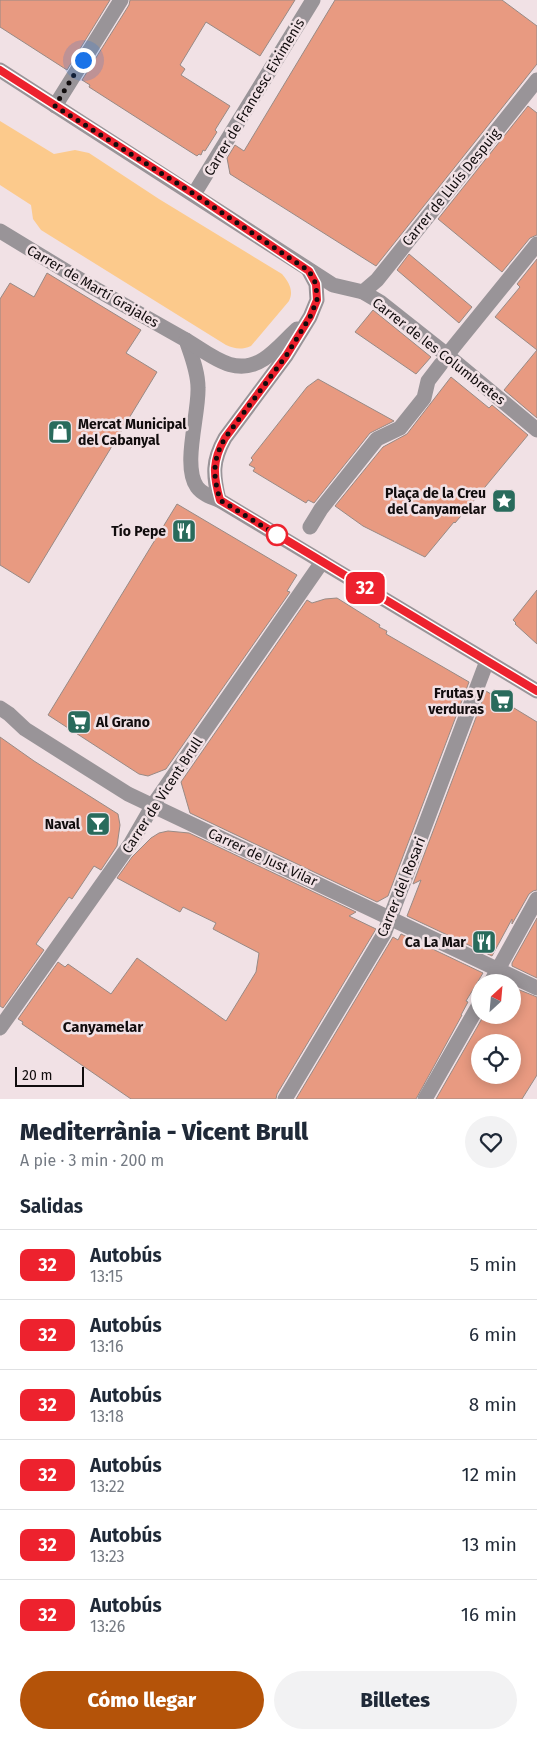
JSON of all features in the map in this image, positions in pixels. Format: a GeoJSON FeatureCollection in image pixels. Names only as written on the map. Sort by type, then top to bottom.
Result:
{"type":"FeatureCollection","features":[{"type":"Feature","properties":{"kind":"street"},"geometry":{"type":"LineString","coordinates":[[55,106],[121,0]]}},
{"type":"Feature","properties":{"kind":"street","name":"Carrer de Francesc Eiximenis"},"geometry":{"type":"LineString","coordinates":[[194,194],[313,0]]}},
{"type":"Feature","properties":{"kind":"street"},"geometry":{"type":"LineString","coordinates":[[0,70],[194,194],[309,271],[316,284],[317,300],[310,317],[286,356],[225,438],[217,452],[214,470],[220,500]]}},
{"type":"Feature","properties":{"kind":"street","name":"Carrer de Lluís Despuig"},"geometry":{"type":"LineString","coordinates":[[363,292],[377,280],[537,80]]}},
{"type":"Feature","properties":{"kind":"street","name":"Carrer de Martí Grajales"},"geometry":{"type":"LineString","coordinates":[[1,233],[228,364],[240,368],[265,359],[310,317]]}},
{"type":"Feature","properties":{"kind":"street"},"geometry":{"type":"LineString","coordinates":[[310,527],[321,509],[377,439],[400,428],[424,398],[428,381],[444,359],[537,244]]}},
{"type":"Feature","properties":{"kind":"street","name":"Carrer de les Columbretes"},"geometry":{"type":"LineString","coordinates":[[309,271],[333,285],[363,292],[380,302],[444,359],[537,430]]}},
{"type":"Feature","properties":{"kind":"street"},"geometry":{"type":"LineString","coordinates":[[186,340],[196,370],[198,386],[197,416],[191,451],[190,471],[196,486],[208,496],[220,500],[537,691]]}},
{"type":"Feature","properties":{"kind":"street","name":"Carrer de Vicent Brull"},"geometry":{"type":"LineString","coordinates":[[0,1028],[131,844],[153,805],[322,562]]}},
{"type":"Feature","properties":{"kind":"street","name":"Carrer del Rosari"},"geometry":{"type":"LineString","coordinates":[[285,1099],[384,934],[487,661]]}},
{"type":"Feature","properties":{"kind":"street","name":"Carrer de Just Vilar"},"geometry":{"type":"LineString","coordinates":[[0,708],[25,729],[128,794],[391,918],[491,974]]}},
{"type":"Feature","properties":{"kind":"street"},"geometry":{"type":"LineString","coordinates":[[496,974],[537,899]]}},
{"type":"Feature","properties":{"kind":"street","name":"Carrer de Just Vilar"},"geometry":{"type":"LineString","coordinates":[[521,983],[537,988]]}},
{"type":"Feature","properties":{"kind":"street"},"geometry":{"type":"LineString","coordinates":[[425,1099],[471,1019]]}},
{"type":"Feature","properties":{"kind":"shaded area"},"geometry":{"type":"Polygon","coordinates":[[[0,121],[54,154],[75,150],[89,153],[159,199],[282,274],[290,287],[289,301],[251,346],[232,347],[41,230],[33,219],[31,205],[0,185],[0,121]]]}},
{"type":"Feature","properties":{"kind":"building"},"geometry":{"type":"Polygon","coordinates":[[[0,0],[110,0],[67,70],[0,27],[0,0]]]}},
{"type":"Feature","properties":{"kind":"building"},"geometry":{"type":"Polygon","coordinates":[[[130,0],[295,0],[260,56],[206,22],[180,65],[185,69],[181,75],[230,106],[215,130],[217,132],[201,155],[197,156],[189,151],[89,87],[90,85],[82,80],[129,5],[130,0]]]}},
{"type":"Feature","properties":{"kind":"building"},"geometry":{"type":"Polygon","coordinates":[[[335,0],[502,0],[537,26],[537,64],[376,266],[230,174],[227,158],[235,145],[244,151],[335,0]]]}},
{"type":"Feature","properties":{"kind":"building"},"geometry":{"type":"Polygon","coordinates":[[[528,106],[537,113],[537,235],[530,238],[502,272],[438,219],[528,106]]]}},
{"type":"Feature","properties":{"kind":"building"},"geometry":{"type":"Polygon","coordinates":[[[409,254],[472,307],[459,323],[397,270],[409,254]]]}},
{"type":"Feature","properties":{"kind":"building"},"geometry":{"type":"Polygon","coordinates":[[[537,259],[537,350],[495,317],[520,287],[517,284],[537,259]]]}},
{"type":"Feature","properties":{"kind":"building","name":"Mercat Municipal del Cabanyal"},"geometry":{"type":"Polygon","coordinates":[[[47,273],[141,330],[126,353],[157,372],[29,583],[0,565],[0,299],[10,283],[34,297],[47,273]]]}},
{"type":"Feature","properties":{"kind":"building"},"geometry":{"type":"Polygon","coordinates":[[[373,310],[431,357],[416,374],[355,332],[373,310]]]}},
{"type":"Feature","properties":{"kind":"building"},"geometry":{"type":"Polygon","coordinates":[[[537,350],[537,418],[504,390],[537,350]]]}},
{"type":"Feature","properties":{"kind":"building"},"geometry":{"type":"Polygon","coordinates":[[[451,377],[489,408],[492,405],[528,435],[425,557],[363,526],[335,506],[383,447],[407,434],[451,377]]]}},
{"type":"Feature","properties":{"kind":"building"},"geometry":{"type":"Polygon","coordinates":[[[318,379],[394,421],[370,433],[314,503],[308,500],[306,503],[253,471],[255,468],[249,465],[253,460],[251,458],[307,387],[318,379]]]}},
{"type":"Feature","properties":{"kind":"building"},"geometry":{"type":"Polygon","coordinates":[[[177,504],[297,575],[287,591],[290,592],[166,769],[148,776],[139,774],[48,715],[177,504]]]}},
{"type":"Feature","properties":{"kind":"building"},"geometry":{"type":"Polygon","coordinates":[[[537,590],[537,644],[513,620],[537,590]]]}},
{"type":"Feature","properties":{"kind":"building"},"geometry":{"type":"Polygon","coordinates":[[[337,598],[380,625],[379,627],[387,631],[386,634],[469,682],[388,896],[377,902],[190,813],[181,782],[307,600],[312,603],[337,598]]]}},
{"type":"Feature","properties":{"kind":"building"},"geometry":{"type":"Polygon","coordinates":[[[486,691],[537,722],[537,890],[529,894],[512,924],[512,919],[492,956],[407,916],[421,880],[413,884],[486,691]]]}},
{"type":"Feature","properties":{"kind":"building"},"geometry":{"type":"Polygon","coordinates":[[[0,737],[34,761],[118,814],[120,825],[117,846],[101,870],[94,866],[72,899],[69,897],[36,944],[44,950],[3,1008],[0,1006],[0,737]]]}},
{"type":"Feature","properties":{"kind":"building"},"geometry":{"type":"Polygon","coordinates":[[[168,831],[189,833],[356,912],[349,916],[376,929],[277,1094],[276,1099],[131,1099],[22,1024],[23,1022],[18,1019],[58,962],[65,967],[68,964],[111,994],[137,958],[226,1021],[256,972],[259,953],[213,929],[216,923],[183,907],[180,912],[117,878],[132,857],[151,838],[159,833],[168,831]]]}},
{"type":"Feature","properties":{"kind":"building"},"geometry":{"type":"Polygon","coordinates":[[[537,918],[537,978],[512,966],[512,963],[537,918]]]}},
{"type":"Feature","properties":{"kind":"building"},"geometry":{"type":"Polygon","coordinates":[[[401,934],[483,973],[471,974],[471,993],[466,1001],[468,1002],[416,1099],[296,1099],[393,937],[398,940],[401,934]]]}},
{"type":"Feature","properties":{"kind":"building"},"geometry":{"type":"Polygon","coordinates":[[[521,991],[537,997],[537,1075],[522,1099],[436,1099],[471,1038],[471,1084],[521,1084],[521,1034],[473,1034],[479,1024],[521,1024],[521,991]]]}},
{"type":"Feature","properties":{"kind":"bus line","name":"32"},"geometry":{"type":"LineString","coordinates":[[0,70],[194,194],[309,271],[316,284],[317,300],[310,317],[286,356],[225,438],[217,452],[214,470],[220,500],[537,691]]}},
{"type":"Feature","properties":{"kind":"place","name":"Mercat Municipal del Cabanyal"},"geometry":{"type":"Point","coordinates":[60,432]}},
{"type":"Feature","properties":{"kind":"place","name":"Plaça de la Creu del Canyamelar"},"geometry":{"type":"Point","coordinates":[504,501]}},
{"type":"Feature","properties":{"kind":"place","name":"Tío Pepe"},"geometry":{"type":"Point","coordinates":[184,531]}},
{"type":"Feature","properties":{"kind":"place","name":"Frutas y verduras"},"geometry":{"type":"Point","coordinates":[502,701]}},
{"type":"Feature","properties":{"kind":"place","name":"Al Grano"},"geometry":{"type":"Point","coordinates":[79,722]}},
{"type":"Feature","properties":{"kind":"place","name":"Naval"},"geometry":{"type":"Point","coordinates":[98,824]}},
{"type":"Feature","properties":{"kind":"place","name":"Ca La Mar"},"geometry":{"type":"Point","coordinates":[484,942]}},
{"type":"Feature","properties":{"kind":"district","name":"Canyamelar"},"geometry":{"type":"Point","coordinates":[103,1027]}},
{"type":"Feature","properties":{"kind":"route"},"geometry":{"type":"LineString","coordinates":[[83,60],[55,106],[194,194],[309,271],[316,284],[317,300],[310,317],[286,356],[225,438],[217,452],[214,470],[220,500],[282,538],[277,535]]}}]}
